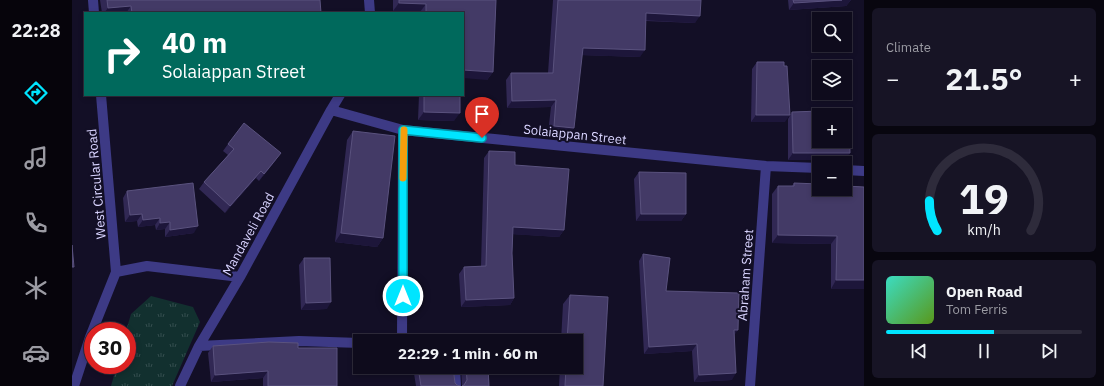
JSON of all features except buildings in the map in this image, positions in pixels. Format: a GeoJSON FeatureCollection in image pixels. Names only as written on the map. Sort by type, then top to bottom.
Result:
{"type":"FeatureCollection","features":[{"type":"Feature","properties":{"kind":"street"},"geometry":{"type":"LineString","coordinates":[[93,0],[94,12]]}},
{"type":"Feature","properties":{"kind":"street"},"geometry":{"type":"LineString","coordinates":[[369,0],[370,12]]}},
{"type":"Feature","properties":{"kind":"street","name":"West Circular Road"},"geometry":{"type":"LineString","coordinates":[[101,96],[116,272]]}},
{"type":"Feature","properties":{"kind":"street","name":"Mandaveli Road"},"geometry":{"type":"LineString","coordinates":[[180,386],[199,346],[240,277],[339,96]]}},
{"type":"Feature","properties":{"kind":"street","name":"Solaiappan Street"},"geometry":{"type":"LineString","coordinates":[[331,110],[403,130],[766,166],[812,168]]}},
{"type":"Feature","properties":{"kind":"street"},"geometry":{"type":"LineString","coordinates":[[402,334],[403,130]]}},
{"type":"Feature","properties":{"kind":"street","name":"Abraham Street"},"geometry":{"type":"LineString","coordinates":[[750,386],[766,166]]}},
{"type":"Feature","properties":{"kind":"street"},"geometry":{"type":"LineString","coordinates":[[852,170],[864,171]]}},
{"type":"Feature","properties":{"kind":"street"},"geometry":{"type":"LineString","coordinates":[[74,386],[90,338],[116,272],[147,266],[240,277]]}},
{"type":"Feature","properties":{"kind":"street"},"geometry":{"type":"LineString","coordinates":[[199,346],[299,341],[353,343]]}},
{"type":"Feature","properties":{"kind":"street"},"geometry":{"type":"LineString","coordinates":[[455,374],[456,386]]}},
{"type":"Feature","properties":{"kind":"green space"},"geometry":{"type":"Polygon","coordinates":[[[151,296],[193,307],[200,322],[172,386],[111,386],[114,374],[136,374],[136,322],[129,322],[131,314],[151,296]]]}},
{"type":"Feature","properties":{"kind":"slow traffic"},"geometry":{"type":"LineString","coordinates":[[403,178],[404,130]]}},
{"type":"Feature","properties":{"kind":"route"},"geometry":{"type":"LineString","coordinates":[[403,296],[403,130],[482,138]]}}]}
